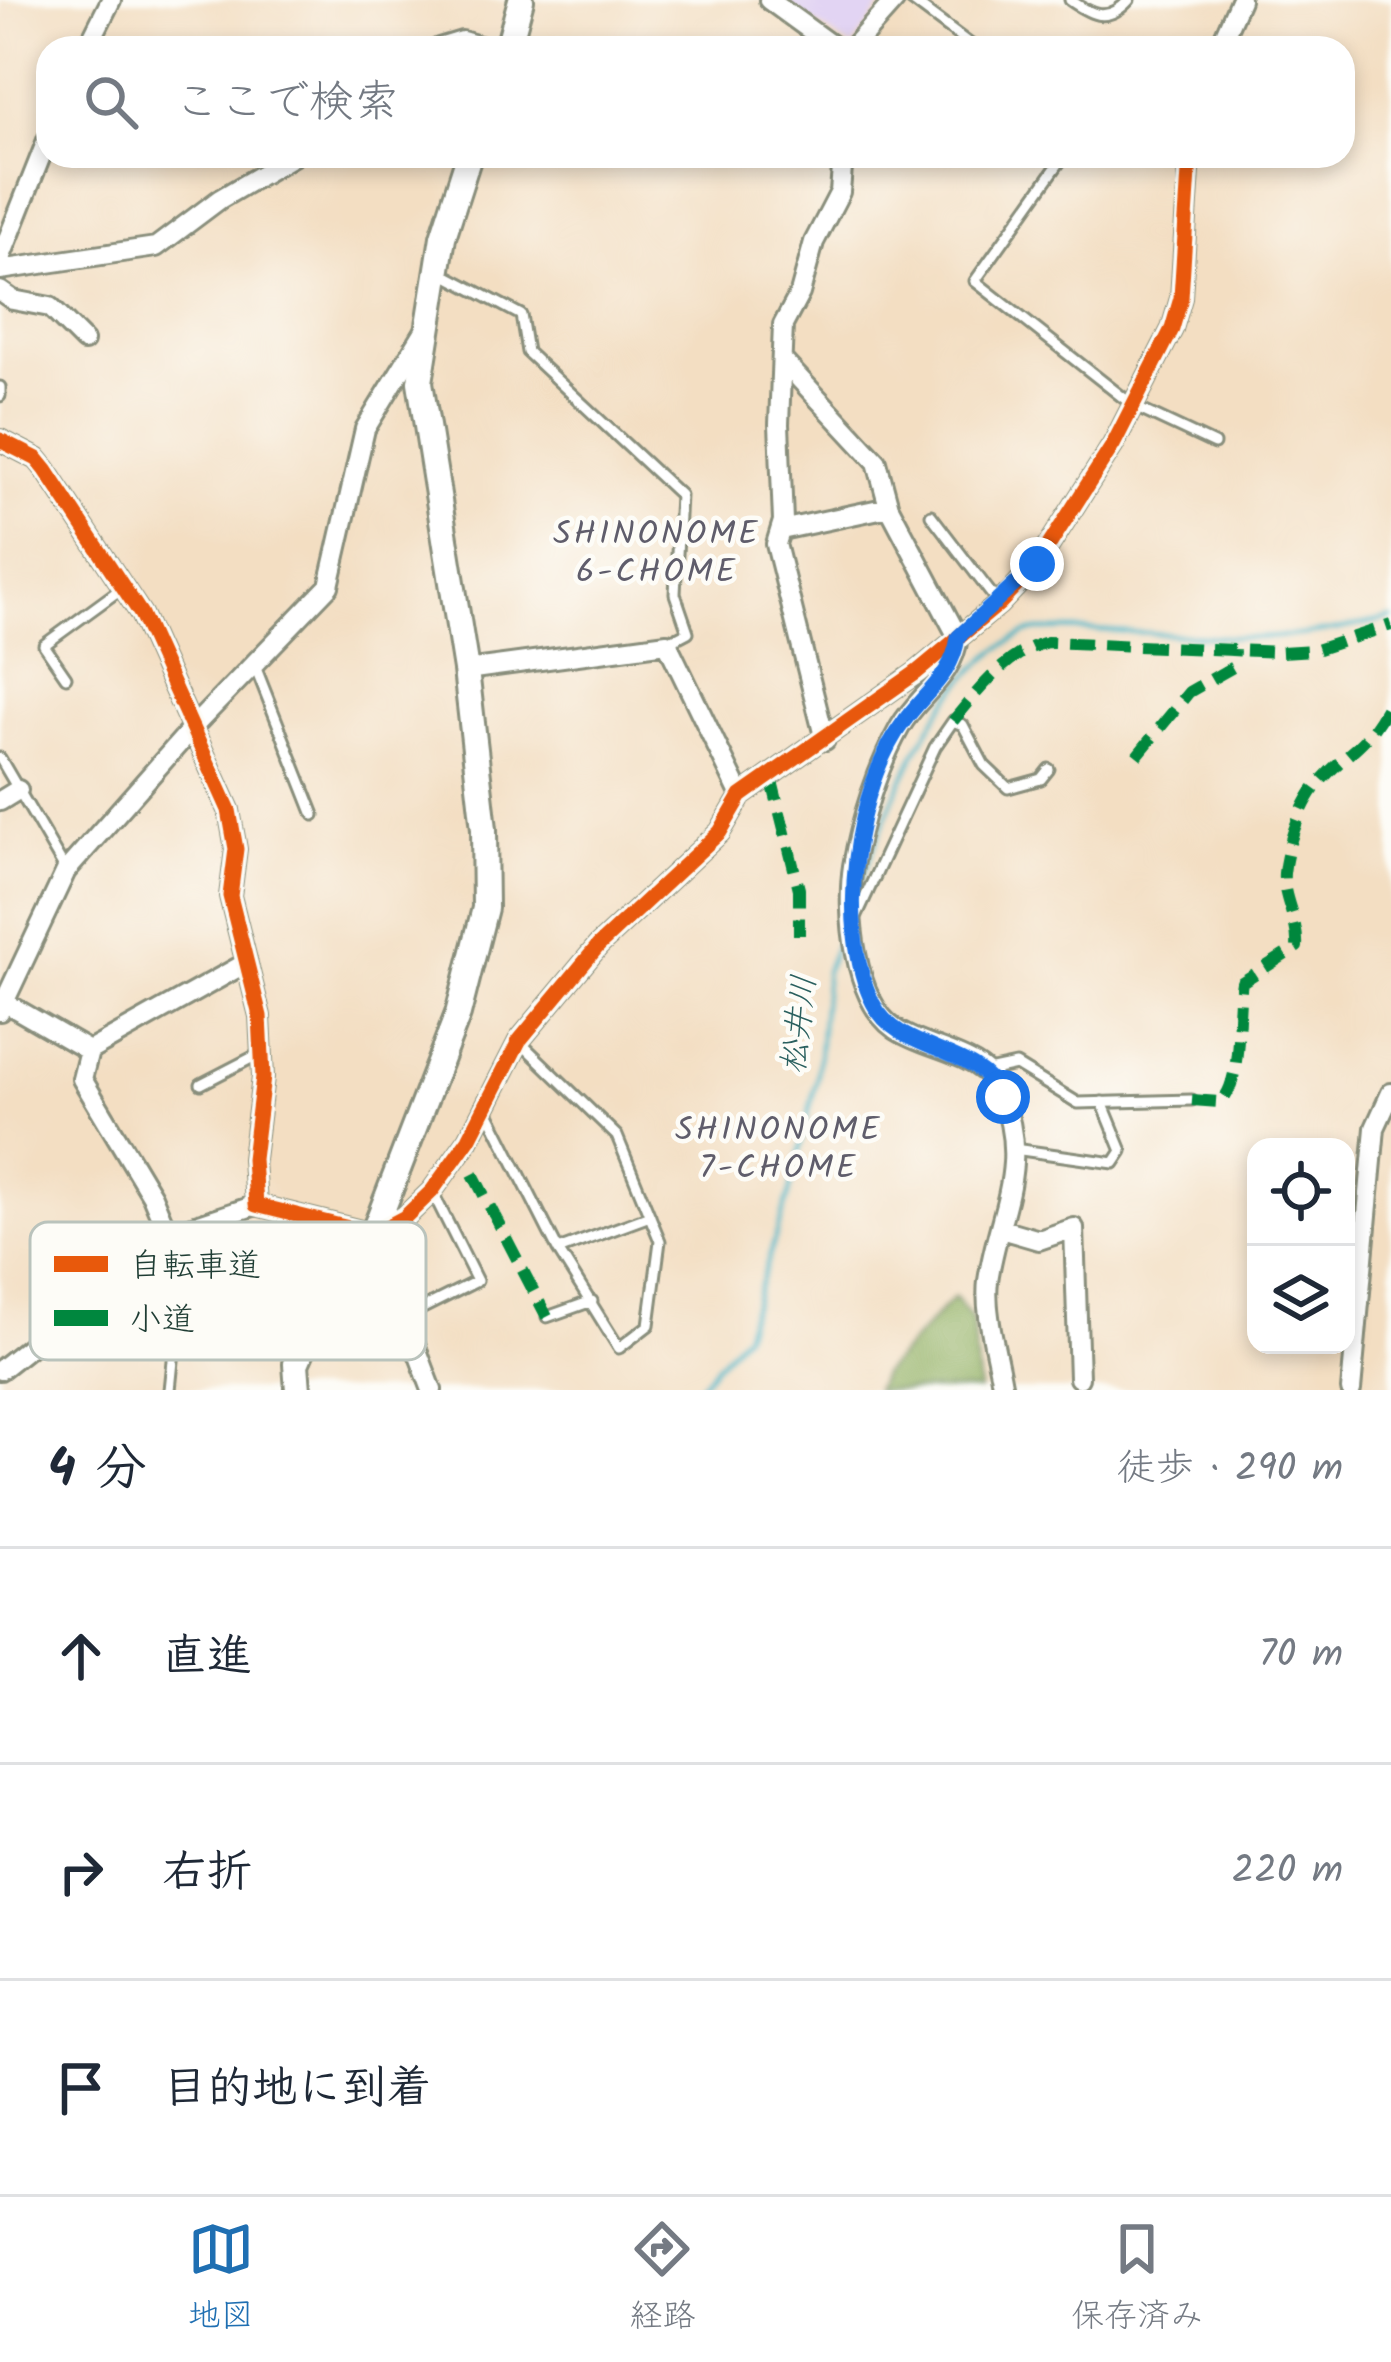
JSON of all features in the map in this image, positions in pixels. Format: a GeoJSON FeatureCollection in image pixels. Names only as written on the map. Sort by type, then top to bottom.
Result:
{"type":"FeatureCollection","features":[{"type":"Feature","properties":{"kind":"street"},"geometry":{"type":"LineString","coordinates":[[93,36],[111,0]]}},
{"type":"Feature","properties":{"kind":"street"},"geometry":{"type":"LineString","coordinates":[[511,36],[521,0]]}},
{"type":"Feature","properties":{"kind":"street"},"geometry":{"type":"LineString","coordinates":[[769,0],[819,36]]}},
{"type":"Feature","properties":{"kind":"street"},"geometry":{"type":"LineString","coordinates":[[863,36],[895,0]]}},
{"type":"Feature","properties":{"kind":"street"},"geometry":{"type":"LineString","coordinates":[[1224,36],[1240,0]]}},
{"type":"Feature","properties":{"kind":"street"},"geometry":{"type":"LineString","coordinates":[[0,259],[36,168]]}},
{"type":"Feature","properties":{"kind":"street"},"geometry":{"type":"LineString","coordinates":[[0,270],[155,247],[275,168]]}},
{"type":"Feature","properties":{"kind":"street"},"geometry":{"type":"LineString","coordinates":[[379,1222],[458,1014],[485,908],[484,829],[466,670],[420,382],[436,270],[466,168]]}},
{"type":"Feature","properties":{"kind":"street"},"geometry":{"type":"LineString","coordinates":[[825,740],[776,544],[781,530],[778,424],[783,325],[800,293],[814,242],[840,193],[842,168]]}},
{"type":"Feature","properties":{"kind":"street"},"geometry":{"type":"LineString","coordinates":[[396,1222],[432,1191],[469,1139],[519,1041],[598,946],[719,832],[741,796],[825,740],[958,637],[1037,564],[1159,360],[1181,298],[1189,168]]}},
{"type":"Feature","properties":{"kind":"street"},"geometry":{"type":"LineString","coordinates":[[0,290],[13,300],[50,307],[84,341]]}},
{"type":"Feature","properties":{"kind":"street"},"geometry":{"type":"LineString","coordinates":[[89,1051],[2,1006],[66,871],[195,725],[329,586],[364,429],[425,330]]}},
{"type":"Feature","properties":{"kind":"street"},"geometry":{"type":"LineString","coordinates":[[784,363],[877,462],[889,507],[958,637],[956,657],[902,722],[880,766],[853,868],[854,920],[864,981],[875,1009],[894,1029],[986,1072],[1003,1097],[1016,1178],[987,1287],[1003,1390]]}},
{"type":"Feature","properties":{"kind":"street"},"geometry":{"type":"LineString","coordinates":[[0,440],[37,459],[141,614],[195,725],[229,810],[236,849],[230,896],[257,1003],[262,1053],[253,1160],[256,1205]]}},
{"type":"Feature","properties":{"kind":"street"},"geometry":{"type":"LineString","coordinates":[[781,530],[889,507]]}},
{"type":"Feature","properties":{"kind":"street"},"geometry":{"type":"LineString","coordinates":[[466,670],[667,643],[741,796]]}},
{"type":"Feature","properties":{"kind":"street"},"geometry":{"type":"LineString","coordinates":[[0,801],[18,790]]}},
{"type":"Feature","properties":{"kind":"street"},"geometry":{"type":"LineString","coordinates":[[162,1222],[152,1196],[82,1079],[89,1051],[246,963]]}},
{"type":"Feature","properties":{"kind":"street"},"geometry":{"type":"LineString","coordinates":[[1351,1390],[1391,1093]]}},
{"type":"Feature","properties":{"kind":"street"},"geometry":{"type":"LineString","coordinates":[[204,1222],[256,1205],[325,1222]]}},
{"type":"Feature","properties":{"kind":"street"},"geometry":{"type":"LineString","coordinates":[[1000,1229],[1039,1240],[1074,1228],[1078,1378]]}},
{"type":"Feature","properties":{"kind":"street"},"geometry":{"type":"LineString","coordinates":[[0,1370],[30,1346]]}},
{"type":"Feature","properties":{"kind":"street"},"geometry":{"type":"LineString","coordinates":[[298,1360],[298,1390]]}},
{"type":"Feature","properties":{"kind":"street"},"geometry":{"type":"LineString","coordinates":[[422,1360],[432,1390]]}},
{"type":"Feature","properties":{"kind":"lane"},"geometry":{"type":"LineString","coordinates":[[911,0],[959,36]]}},
{"type":"Feature","properties":{"kind":"lane"},"geometry":{"type":"LineString","coordinates":[[1070,0],[1093,16],[1104,16],[1130,0]]}},
{"type":"Feature","properties":{"kind":"lane"},"geometry":{"type":"LineString","coordinates":[[1055,168],[975,281],[1135,407],[1214,444]]}},
{"type":"Feature","properties":{"kind":"lane"},"geometry":{"type":"LineString","coordinates":[[436,270],[521,315],[526,352],[680,495],[675,593],[688,632],[667,643]]}},
{"type":"Feature","properties":{"kind":"lane"},"geometry":{"type":"LineString","coordinates":[[931,515],[999,604]]}},
{"type":"Feature","properties":{"kind":"lane"},"geometry":{"type":"LineString","coordinates":[[66,677],[44,645],[122,588]]}},
{"type":"Feature","properties":{"kind":"lane"},"geometry":{"type":"LineString","coordinates":[[255,667],[314,815]]}},
{"type":"Feature","properties":{"kind":"lane"},"geometry":{"type":"LineString","coordinates":[[854,920],[935,747],[953,722],[963,725],[984,765],[1008,788],[1040,778],[1049,769]]}},
{"type":"Feature","properties":{"kind":"lane"},"geometry":{"type":"LineString","coordinates":[[0,758],[66,871]]}},
{"type":"Feature","properties":{"kind":"lane"},"geometry":{"type":"LineString","coordinates":[[484,1105],[558,1250],[619,1348],[650,1325],[660,1241],[617,1136],[519,1041]]}},
{"type":"Feature","properties":{"kind":"lane"},"geometry":{"type":"LineString","coordinates":[[201,1084],[262,1053]]}},
{"type":"Feature","properties":{"kind":"lane"},"geometry":{"type":"LineString","coordinates":[[986,1072],[1016,1065],[1078,1103],[1192,1100]]}},
{"type":"Feature","properties":{"kind":"lane"},"geometry":{"type":"LineString","coordinates":[[1014,1149],[1114,1163],[1122,1151],[1102,1102]]}},
{"type":"Feature","properties":{"kind":"lane"},"geometry":{"type":"LineString","coordinates":[[426,1306],[477,1281],[432,1191]]}},
{"type":"Feature","properties":{"kind":"lane"},"geometry":{"type":"LineString","coordinates":[[558,1250],[650,1216]]}},
{"type":"Feature","properties":{"kind":"lane"},"geometry":{"type":"LineString","coordinates":[[548,1317],[592,1301]]}},
{"type":"Feature","properties":{"kind":"lane"},"geometry":{"type":"LineString","coordinates":[[170,1390],[173,1360]]}},
{"type":"Feature","properties":{"kind":"shaded area"},"geometry":{"type":"Polygon","coordinates":[[[782,0],[886,0],[860,36],[834,36],[782,0]]]}},
{"type":"Feature","properties":{"kind":"green space"},"geometry":{"type":"Polygon","coordinates":[[[954,1297],[972,1319],[979,1390],[875,1390],[882,1374],[954,1297]]]}},
{"type":"Feature","properties":{"kind":"waterway","name":"松井川"},"geometry":{"type":"LineString","coordinates":[[859,886],[903,779],[942,708],[995,652],[1027,633],[1067,630],[1273,637],[1391,618]]}},
{"type":"Feature","properties":{"kind":"waterway","name":"松井川"},"geometry":{"type":"LineString","coordinates":[[695,1390],[744,1334],[789,1195],[817,1078],[826,970],[844,925]]}},
{"type":"Feature","properties":{"kind":"marked path"},"geometry":{"type":"LineString","coordinates":[[953,721],[1006,664],[1047,642],[1280,652],[1316,650],[1391,625]]}},
{"type":"Feature","properties":{"kind":"marked path"},"geometry":{"type":"LineString","coordinates":[[1137,756],[1189,692],[1233,667],[1234,650]]}},
{"type":"Feature","properties":{"kind":"marked path"},"geometry":{"type":"LineString","coordinates":[[1192,1100],[1221,1102],[1228,1092],[1236,1063],[1242,982],[1297,947],[1284,873],[1306,803],[1329,772],[1374,729],[1391,699]]}},
{"type":"Feature","properties":{"kind":"marked path"},"geometry":{"type":"LineString","coordinates":[[771,777],[799,889],[799,935]]}},
{"type":"Feature","properties":{"kind":"marked path"},"geometry":{"type":"LineString","coordinates":[[473,1174],[547,1317]]}},
{"type":"Feature","properties":{"kind":"cycle path"},"geometry":{"type":"LineString","coordinates":[[396,1222],[432,1191],[469,1139],[519,1041],[598,946],[720,832],[741,796],[917,672],[999,604],[1037,564],[1113,445],[1172,329],[1181,298],[1189,168]]}},
{"type":"Feature","properties":{"kind":"cycle path"},"geometry":{"type":"LineString","coordinates":[[0,440],[37,459],[46,470],[141,614],[229,810],[236,849],[230,896],[260,1016],[263,1077],[253,1159],[256,1205],[325,1222]]}},
{"type":"Feature","properties":{"kind":"district","name":"SHINONOME 6-CHOME"},"geometry":{"type":"Point","coordinates":[657,551]}},
{"type":"Feature","properties":{"kind":"district","name":"SHINONOME 7-CHOME"},"geometry":{"type":"Point","coordinates":[779,1147]}},
{"type":"Feature","properties":{"kind":"route"},"geometry":{"type":"LineString","coordinates":[[1003,1097],[979,1066],[894,1029],[875,1009],[864,981],[854,920],[853,868],[880,766],[902,722],[941,680],[956,657],[958,637],[1037,564]]}}]}
